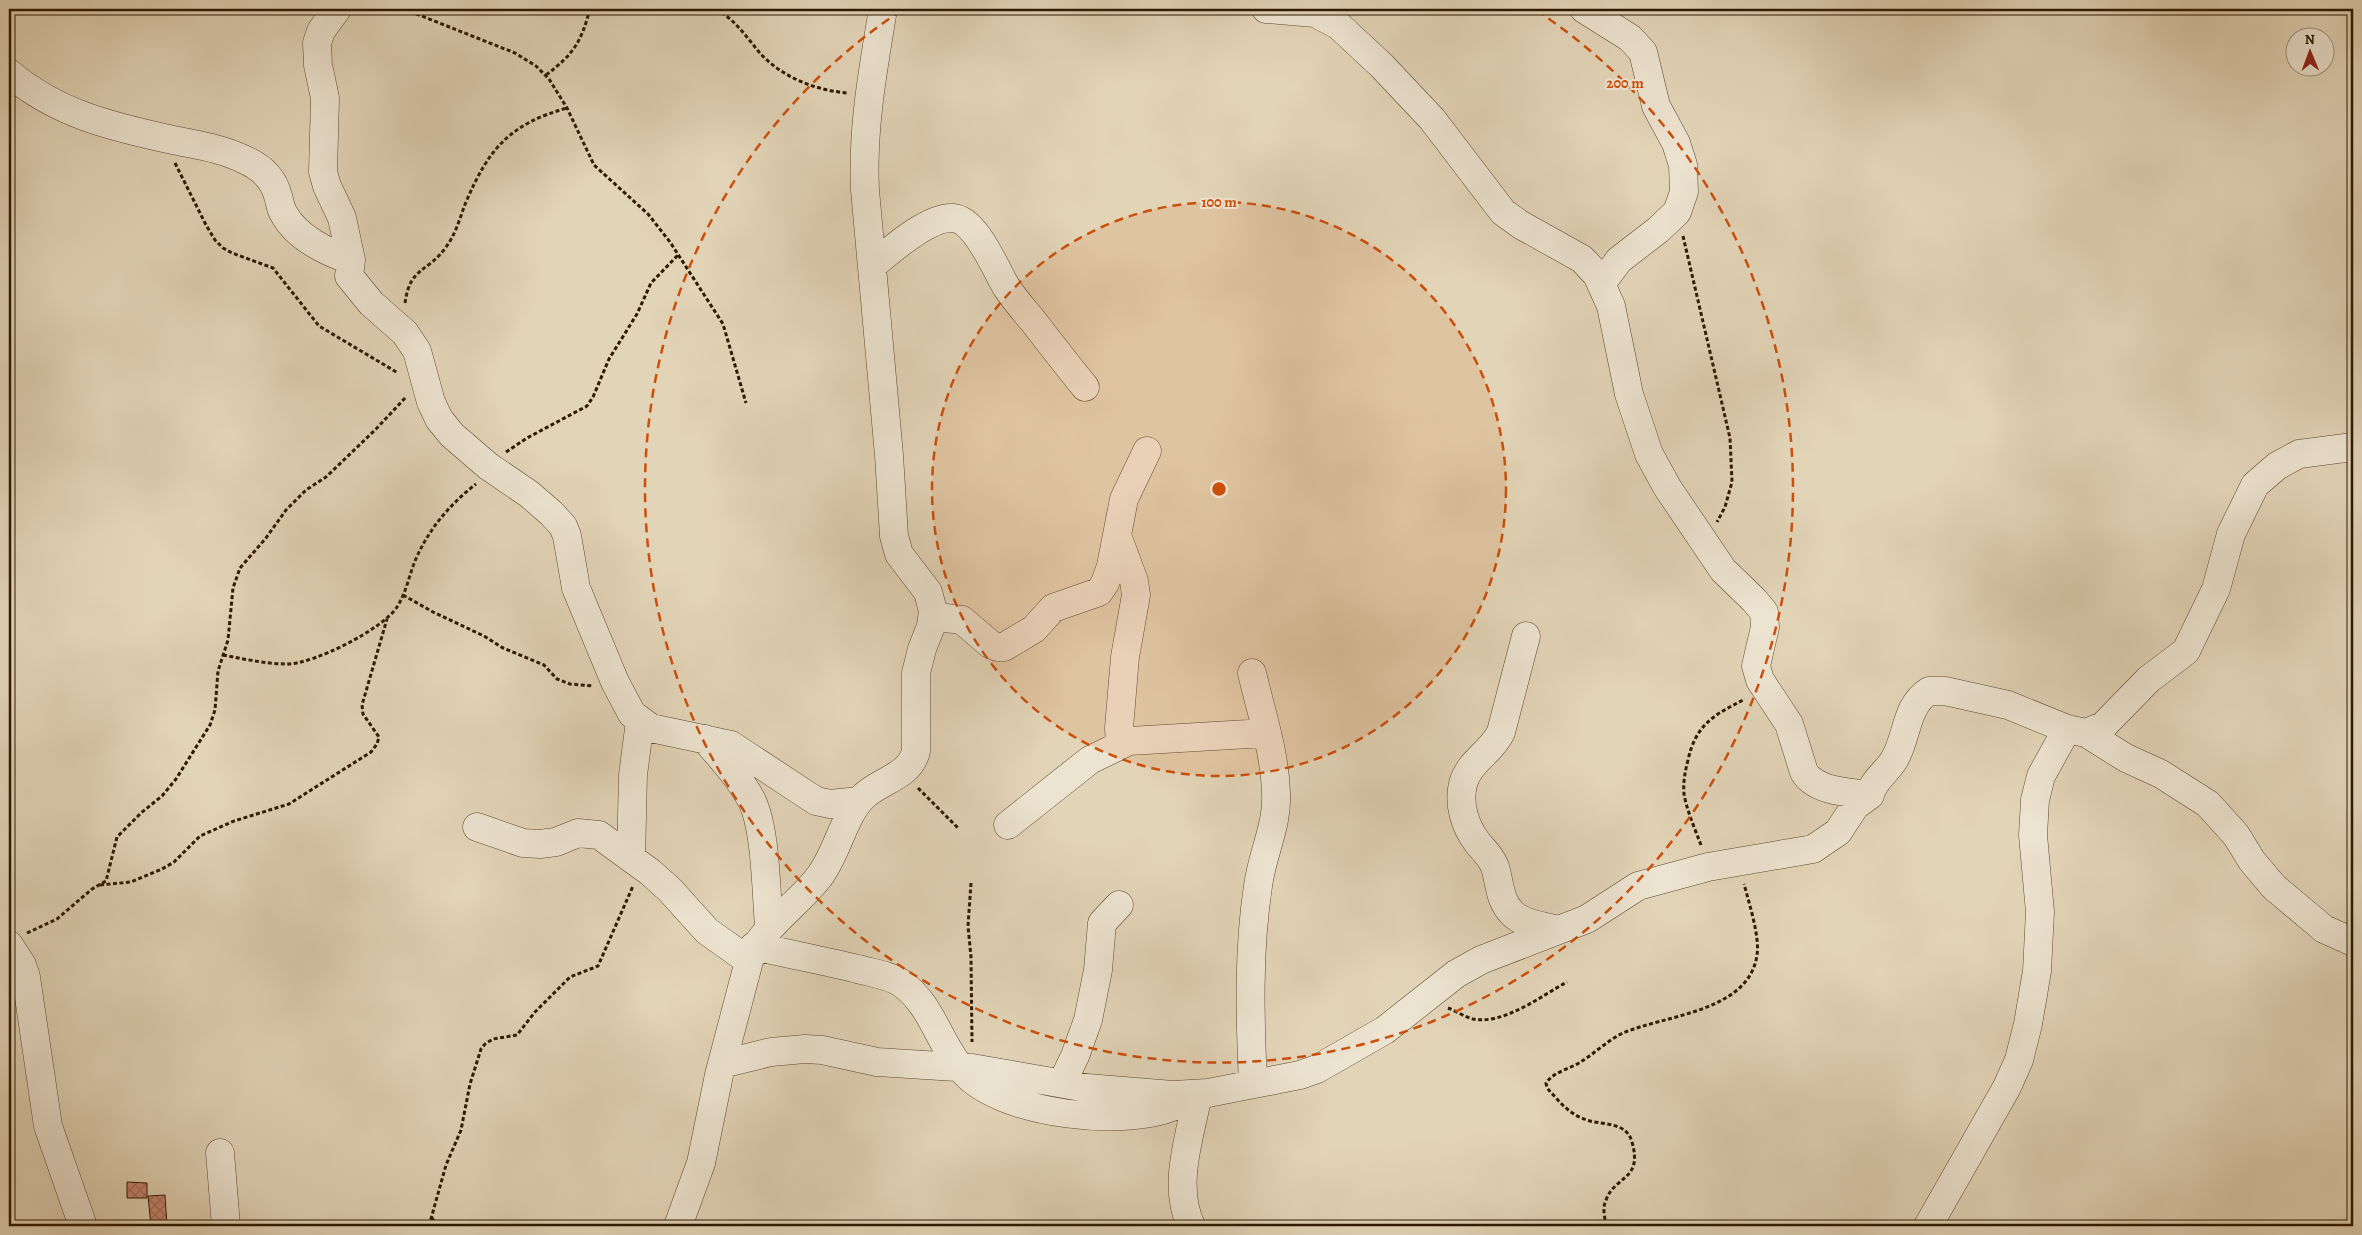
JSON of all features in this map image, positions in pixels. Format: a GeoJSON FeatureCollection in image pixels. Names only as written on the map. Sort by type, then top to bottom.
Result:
{"type":"FeatureCollection","features":[{"type":"Feature","properties":{"kind":"street"},"geometry":{"type":"LineString","coordinates":[[337,9],[321,32],[317,43],[318,64],[325,106],[322,150],[323,172],[327,186],[342,218],[351,260],[350,276],[371,302],[405,333],[417,351],[421,380],[439,419],[452,434],[491,468],[551,512],[562,526],[567,536],[576,588],[615,682],[632,714],[651,728],[705,739],[740,749],[800,792],[816,801],[830,804],[859,801]]}},
{"type":"Feature","properties":{"kind":"street"},"geometry":{"type":"LineString","coordinates":[[757,945],[819,877],[832,858],[859,801],[873,789],[901,773],[912,763],[916,751],[916,673],[922,649],[933,620],[933,604],[928,592],[899,554],[894,536],[864,154],[868,96],[882,9]]}},
{"type":"Feature","properties":{"kind":"street"},"geometry":{"type":"LineString","coordinates":[[1266,9],[1315,13],[1338,26],[1382,66],[1432,119],[1503,212],[1521,225],[1582,259],[1593,269],[1602,283],[1611,306],[1629,394],[1649,454],[1667,487],[1731,580],[1754,600],[1764,612],[1765,627],[1756,663],[1760,680],[1789,724],[1801,766],[1808,778],[1826,787],[1870,795]]}},
{"type":"Feature","properties":{"kind":"street"},"geometry":{"type":"LineString","coordinates":[[1584,9],[1630,38],[1644,52],[1656,106],[1682,158],[1684,192],[1676,212],[1658,230],[1619,260],[1602,283]]}},
{"type":"Feature","properties":{"kind":"street"},"geometry":{"type":"LineString","coordinates":[[9,73],[25,87],[84,118],[218,150],[243,159],[260,169],[272,180],[287,220],[317,245],[334,255],[351,260]]}},
{"type":"Feature","properties":{"kind":"street"},"geometry":{"type":"LineString","coordinates":[[873,265],[898,244],[940,220],[956,218],[963,222],[992,258],[1006,287],[1018,304],[1085,387]]}},
{"type":"Feature","properties":{"kind":"street"},"geometry":{"type":"LineString","coordinates":[[1928,1226],[2007,1087],[2019,1060],[2038,971],[2040,912],[2032,835],[2035,800],[2041,776],[2077,731],[2103,726],[2149,679],[2186,651],[2216,589],[2231,534],[2255,485],[2276,466],[2299,454],[2353,447]]}},
{"type":"Feature","properties":{"kind":"street"},"geometry":{"type":"LineString","coordinates":[[933,620],[945,618],[962,620],[994,647],[1008,645],[1034,629],[1053,608],[1099,592],[1105,583],[1118,538],[1124,499],[1147,451]]}},
{"type":"Feature","properties":{"kind":"street"},"geometry":{"type":"LineString","coordinates":[[1118,538],[1134,581],[1136,595],[1125,657],[1119,728],[1120,744]]}},
{"type":"Feature","properties":{"kind":"street"},"geometry":{"type":"LineString","coordinates":[[1526,636],[1501,732],[1494,743],[1469,769],[1462,793],[1463,812],[1468,828],[1493,863],[1502,897],[1514,915],[1558,930]]}},
{"type":"Feature","properties":{"kind":"street"},"geometry":{"type":"LineString","coordinates":[[1252,673],[1266,733],[1277,795],[1274,826],[1260,873],[1253,933],[1250,1016],[1253,1084]]}},
{"type":"Feature","properties":{"kind":"street"},"geometry":{"type":"LineString","coordinates":[[722,1064],[771,1052],[805,1049],[822,1050],[876,1062],[966,1067],[1125,1092],[1174,1095],[1198,1094],[1300,1075],[1317,1069],[1385,1030],[1456,974],[1481,960],[1587,920],[1638,886],[1708,867],[1813,848],[1838,832],[1854,806],[1870,795],[1872,785],[1894,759],[1916,702],[1929,691],[1945,692],[2008,705],[2077,731],[2126,758],[2162,774],[2208,804],[2236,835],[2252,862],[2274,886],[2324,929],[2353,942]]}},
{"type":"Feature","properties":{"kind":"street"},"geometry":{"type":"LineString","coordinates":[[631,858],[633,775],[640,721]]}},
{"type":"Feature","properties":{"kind":"street"},"geometry":{"type":"LineString","coordinates":[[1008,825],[1078,769],[1120,744],[1139,740],[1266,733]]}},
{"type":"Feature","properties":{"kind":"street"},"geometry":{"type":"LineString","coordinates":[[678,1226],[701,1163],[722,1064],[757,945],[761,830],[756,812],[741,783],[705,739]]}},
{"type":"Feature","properties":{"kind":"street"},"geometry":{"type":"LineString","coordinates":[[477,827],[522,843],[540,844],[556,842],[578,833],[596,834],[610,841],[670,890],[707,931],[899,982],[916,996],[925,1007],[966,1067],[986,1090],[1013,1102],[1101,1117],[1134,1115],[1175,1106],[1198,1094]]}},
{"type":"Feature","properties":{"kind":"street"},"geometry":{"type":"LineString","coordinates":[[1062,1083],[1075,1056],[1088,1020],[1098,970],[1102,922],[1118,905]]}},
{"type":"Feature","properties":{"kind":"street"},"geometry":{"type":"LineString","coordinates":[[1481,960],[1514,915]]}},
{"type":"Feature","properties":{"kind":"street"},"geometry":{"type":"LineString","coordinates":[[12,949],[26,977],[48,1126],[83,1226]]}},
{"type":"Feature","properties":{"kind":"street"},"geometry":{"type":"LineString","coordinates":[[1192,1226],[1186,1212],[1184,1197],[1184,1164],[1198,1094]]}},
{"type":"Feature","properties":{"kind":"street"},"geometry":{"type":"LineString","coordinates":[[220,1153],[226,1226]]}},
{"type":"Feature","properties":{"kind":"street"},"geometry":{"type":"LineString","coordinates":[[1939,1226],[1949,1190]]}},
{"type":"Feature","properties":{"kind":"path"},"geometry":{"type":"LineString","coordinates":[[404,9],[515,54],[536,66],[546,76],[567,108],[594,164],[648,214],[678,255],[723,324],[746,403]]}},
{"type":"Feature","properties":{"kind":"path"},"geometry":{"type":"LineString","coordinates":[[546,76],[560,65],[578,42],[584,32],[590,9]]}},
{"type":"Feature","properties":{"kind":"path"},"geometry":{"type":"LineString","coordinates":[[716,9],[734,22],[761,54],[780,71],[826,91],[868,96]]}},
{"type":"Feature","properties":{"kind":"path"},"geometry":{"type":"LineString","coordinates":[[405,333],[405,302],[409,283],[438,256],[452,238],[468,198],[493,152],[523,124],[567,108]]}},
{"type":"Feature","properties":{"kind":"path"},"geometry":{"type":"LineString","coordinates":[[12,949],[24,935],[57,918],[106,881],[111,852],[117,837],[141,813],[162,796],[198,746],[210,725],[215,710],[218,671],[231,623],[233,588],[240,568],[266,538],[286,510],[306,490],[326,477],[376,429],[421,380],[319,326],[273,268],[223,248],[215,240],[202,218],[162,138]]}},
{"type":"Feature","properties":{"kind":"path"},"geometry":{"type":"LineString","coordinates":[[1676,212],[1692,270],[1730,438],[1732,482],[1725,507],[1710,535],[1712,552]]}},
{"type":"Feature","properties":{"kind":"path"},"geometry":{"type":"LineString","coordinates":[[223,655],[268,663],[297,663],[356,639],[387,619],[396,609],[404,594],[414,562],[427,535],[464,493],[527,438],[587,406],[593,397],[609,359],[637,314],[651,283],[678,255]]}},
{"type":"Feature","properties":{"kind":"path"},"geometry":{"type":"LineString","coordinates":[[404,594],[433,612],[484,636],[503,648],[544,665],[557,678],[584,686],[615,682]]}},
{"type":"Feature","properties":{"kind":"path"},"geometry":{"type":"LineString","coordinates":[[99,885],[131,882],[162,869],[174,862],[200,836],[234,821],[289,804],[370,752],[377,744],[378,737],[363,714],[362,705],[387,619]]}},
{"type":"Feature","properties":{"kind":"path"},"geometry":{"type":"LineString","coordinates":[[1708,867],[1684,794],[1684,776],[1695,737],[1709,720],[1724,709],[1766,689]]}},
{"type":"Feature","properties":{"kind":"path"},"geometry":{"type":"LineString","coordinates":[[901,773],[958,828]]}},
{"type":"Feature","properties":{"kind":"path"},"geometry":{"type":"LineString","coordinates":[[429,1226],[446,1165],[461,1130],[470,1084],[483,1046],[493,1039],[517,1035],[535,1012],[570,977],[598,966],[632,891],[631,858]]}},
{"type":"Feature","properties":{"kind":"path"},"geometry":{"type":"LineString","coordinates":[[1606,1226],[1604,1206],[1606,1199],[1631,1174],[1634,1164],[1632,1141],[1629,1134],[1622,1128],[1613,1124],[1582,1118],[1564,1107],[1548,1089],[1546,1083],[1551,1077],[1576,1066],[1622,1034],[1683,1017],[1735,992],[1749,980],[1755,968],[1758,953],[1739,862]]}},
{"type":"Feature","properties":{"kind":"path"},"geometry":{"type":"LineString","coordinates":[[966,1067],[971,957],[968,926],[971,883]]}},
{"type":"Feature","properties":{"kind":"path"},"geometry":{"type":"LineString","coordinates":[[1417,1004],[1446,1008],[1472,1018],[1484,1019],[1517,1010],[1567,982]]}},
{"type":"Feature","properties":{"kind":"path"},"geometry":{"type":"LineString","coordinates":[[432,1218],[437,1226]]}},
{"type":"Feature","properties":{"kind":"building"},"geometry":{"type":"Polygon","coordinates":[[[127,1182],[147,1183],[147,1198],[127,1198],[127,1182]]]}},
{"type":"Feature","properties":{"kind":"building"},"geometry":{"type":"Polygon","coordinates":[[[165,1195],[167,1226],[151,1226],[148,1196],[165,1195]]]}}]}
